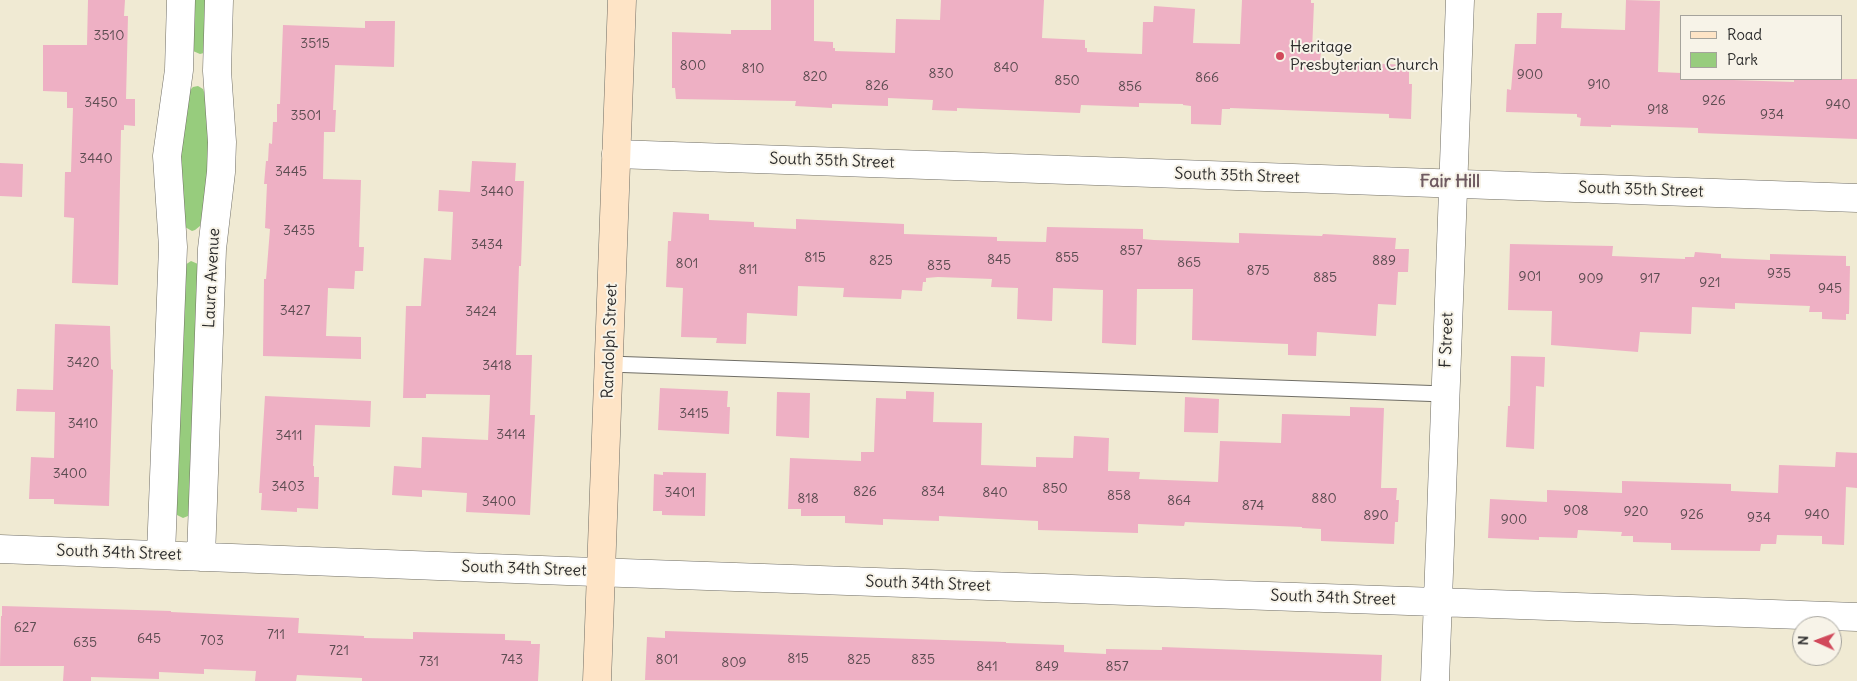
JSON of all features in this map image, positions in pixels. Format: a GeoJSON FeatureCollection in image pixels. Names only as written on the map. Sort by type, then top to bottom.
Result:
{"type":"FeatureCollection","features":[{"type":"Feature","properties":{"kind":"main road","name":"Randolph Street"},"geometry":{"type":"LineString","coordinates":[[597,681],[622,0]]}},
{"type":"Feature","properties":{"kind":"street"},"geometry":{"type":"LineString","coordinates":[[161,554],[172,247],[167,156],[179,70],[181,0]]}},
{"type":"Feature","properties":{"kind":"street","name":"Laura Avenue"},"geometry":{"type":"LineString","coordinates":[[201,556],[212,249],[221,172],[222,142],[217,71],[219,0]]}},
{"type":"Feature","properties":{"kind":"street","name":"F Street"},"geometry":{"type":"LineString","coordinates":[[1435,681],[1460,0]]}},
{"type":"Feature","properties":{"kind":"street"},"geometry":{"type":"LineString","coordinates":[[179,70],[217,71]]}},
{"type":"Feature","properties":{"kind":"street","name":"South 35th Street"},"geometry":{"type":"LineString","coordinates":[[616,154],[1857,198]]}},
{"type":"Feature","properties":{"kind":"street"},"geometry":{"type":"LineString","coordinates":[[172,247],[212,249]]}},
{"type":"Feature","properties":{"kind":"street","name":"South 34th Street"},"geometry":{"type":"LineString","coordinates":[[0,549],[601,573],[1857,617]]}},
{"type":"Feature","properties":{"kind":"lane"},"geometry":{"type":"LineString","coordinates":[[609,364],[1445,394]]}},
{"type":"Feature","properties":{"kind":"green space"},"geometry":{"type":"Polygon","coordinates":[[[193,0],[209,0],[204,53],[200,54],[193,51],[193,0]]]}},
{"type":"Feature","properties":{"kind":"green space"},"geometry":{"type":"Polygon","coordinates":[[[198,86],[203,89],[205,95],[211,145],[200,226],[192,231],[185,227],[177,161],[189,91],[193,87],[198,86]]]}},
{"type":"Feature","properties":{"kind":"green space"},"geometry":{"type":"Polygon","coordinates":[[[191,261],[198,264],[191,511],[188,516],[183,518],[175,514],[185,265],[191,261]]]}},
{"type":"Feature","properties":{"kind":"building"},"geometry":{"type":"Polygon","coordinates":[[[88,0],[125,0],[124,16],[128,16],[126,99],[135,99],[135,126],[124,125],[124,130],[121,130],[118,285],[72,283],[74,218],[64,217],[65,172],[71,172],[73,108],[67,108],[67,92],[43,91],[43,45],[87,45],[88,0]]]}},
{"type":"Feature","properties":{"kind":"building"},"geometry":{"type":"Polygon","coordinates":[[[771,0],[814,0],[814,41],[833,42],[835,51],[895,53],[896,19],[940,20],[941,0],[1044,0],[1042,38],[1085,40],[1087,52],[1142,54],[1143,22],[1153,22],[1154,6],[1195,9],[1193,43],[1240,44],[1242,0],[1311,0],[1311,3],[1314,3],[1312,51],[1321,52],[1320,61],[1409,65],[1409,84],[1412,84],[1411,119],[1389,118],[1389,114],[1230,108],[1222,109],[1221,125],[1191,124],[1191,106],[1183,104],[1139,103],[1139,107],[1081,105],[1080,113],[957,108],[957,111],[932,110],[933,100],[888,98],[888,106],[832,104],[832,108],[795,106],[796,101],[676,99],[675,88],[672,88],[672,32],[731,34],[731,30],[771,30],[771,0]]]}},
{"type":"Feature","properties":{"kind":"building"},"geometry":{"type":"Polygon","coordinates":[[[1626,0],[1660,1],[1658,72],[1680,73],[1680,80],[1794,82],[1794,80],[1857,79],[1857,139],[1698,133],[1698,128],[1611,125],[1611,127],[1580,126],[1581,118],[1577,117],[1577,114],[1506,112],[1507,89],[1511,90],[1515,44],[1536,44],[1537,13],[1562,13],[1561,28],[1625,30],[1626,0]]]}},
{"type":"Feature","properties":{"kind":"building"},"geometry":{"type":"Polygon","coordinates":[[[365,21],[395,21],[394,67],[335,65],[333,110],[336,110],[335,132],[324,132],[323,179],[361,180],[359,247],[364,247],[363,271],[355,271],[354,289],[328,288],[326,336],[361,337],[361,359],[263,356],[264,279],[266,279],[270,229],[265,228],[267,184],[264,184],[269,143],[272,144],[273,122],[277,122],[277,104],[280,104],[283,25],[365,28],[365,21]]]}},
{"type":"Feature","properties":{"kind":"building"},"geometry":{"type":"Polygon","coordinates":[[[472,161],[516,163],[515,181],[524,181],[516,355],[532,355],[530,415],[535,415],[530,515],[466,512],[467,493],[422,490],[422,497],[392,495],[394,466],[421,468],[422,437],[488,440],[490,395],[426,394],[426,398],[403,398],[406,306],[421,306],[424,258],[451,260],[453,212],[438,211],[439,190],[470,192],[472,161]]]}},
{"type":"Feature","properties":{"kind":"building"},"geometry":{"type":"Polygon","coordinates":[[[0,163],[23,164],[22,197],[0,196],[0,163]]]}},
{"type":"Feature","properties":{"kind":"building"},"geometry":{"type":"Polygon","coordinates":[[[673,212],[709,214],[709,220],[754,222],[754,227],[796,229],[796,219],[904,224],[904,234],[997,237],[997,241],[1046,242],[1047,227],[1143,229],[1143,239],[1239,243],[1239,233],[1322,236],[1323,234],[1396,238],[1395,249],[1409,249],[1408,272],[1398,272],[1396,305],[1378,304],[1376,336],[1317,332],[1316,356],[1288,355],[1288,344],[1192,340],[1193,289],[1137,289],[1136,345],[1102,343],[1103,290],[1053,288],[1052,321],[1017,319],[1018,288],[991,287],[992,279],[938,277],[926,278],[926,282],[923,282],[922,291],[902,290],[901,299],[843,297],[844,288],[798,286],[797,316],[747,313],[746,344],[716,343],[717,338],[681,337],[683,288],[666,287],[668,241],[671,241],[673,212]]]}},
{"type":"Feature","properties":{"kind":"building"},"geometry":{"type":"Polygon","coordinates":[[[1510,244],[1613,246],[1612,256],[1685,259],[1685,257],[1694,257],[1695,252],[1721,254],[1721,258],[1770,260],[1770,254],[1846,256],[1846,266],[1850,266],[1849,314],[1846,314],[1846,320],[1822,319],[1822,312],[1809,312],[1810,306],[1735,303],[1735,309],[1692,307],[1691,334],[1640,332],[1638,352],[1551,345],[1552,311],[1508,310],[1510,244]]]}},
{"type":"Feature","properties":{"kind":"building"},"geometry":{"type":"Polygon","coordinates":[[[55,324],[110,326],[111,369],[113,370],[109,506],[54,504],[54,499],[29,499],[31,457],[54,458],[55,412],[16,411],[17,389],[53,390],[55,324]]]}},
{"type":"Feature","properties":{"kind":"building"},"geometry":{"type":"Polygon","coordinates":[[[1511,356],[1545,357],[1544,387],[1536,386],[1534,449],[1506,447],[1508,406],[1510,406],[1511,356]]]}},
{"type":"Feature","properties":{"kind":"building"},"geometry":{"type":"Polygon","coordinates":[[[660,388],[728,391],[727,407],[730,407],[729,434],[658,430],[660,388]]]}},
{"type":"Feature","properties":{"kind":"building"},"geometry":{"type":"Polygon","coordinates":[[[906,391],[934,392],[933,422],[982,423],[981,465],[1036,467],[1036,457],[1073,458],[1074,436],[1109,438],[1108,471],[1140,472],[1139,479],[1218,482],[1220,441],[1281,443],[1282,414],[1350,416],[1350,407],[1384,408],[1381,488],[1397,488],[1396,500],[1399,500],[1398,522],[1395,522],[1394,544],[1321,541],[1321,529],[1302,527],[1185,522],[1184,526],[1138,524],[1138,533],[1038,530],[1038,521],[939,516],[939,521],[883,519],[883,525],[845,523],[845,516],[801,516],[801,509],[788,509],[790,458],[861,461],[861,452],[874,452],[876,398],[906,399],[906,391]]]}},
{"type":"Feature","properties":{"kind":"building"},"geometry":{"type":"Polygon","coordinates":[[[777,392],[810,393],[809,438],[776,436],[777,392]]]}},
{"type":"Feature","properties":{"kind":"building"},"geometry":{"type":"Polygon","coordinates":[[[265,396],[371,401],[370,427],[315,425],[313,466],[314,477],[319,477],[318,509],[297,508],[297,512],[261,510],[262,493],[259,493],[265,396]]]}},
{"type":"Feature","properties":{"kind":"building"},"geometry":{"type":"Polygon","coordinates":[[[1185,397],[1219,399],[1218,433],[1184,432],[1185,397]]]}},
{"type":"Feature","properties":{"kind":"building"},"geometry":{"type":"Polygon","coordinates":[[[1836,452],[1857,453],[1857,488],[1846,487],[1844,545],[1822,544],[1822,536],[1777,535],[1776,544],[1761,544],[1760,551],[1671,550],[1671,543],[1633,542],[1633,536],[1621,536],[1622,532],[1578,530],[1577,538],[1539,537],[1539,540],[1488,538],[1490,499],[1547,502],[1547,490],[1622,493],[1622,481],[1731,484],[1731,491],[1778,493],[1779,465],[1835,467],[1836,452]]]}},
{"type":"Feature","properties":{"kind":"building"},"geometry":{"type":"Polygon","coordinates":[[[663,472],[706,473],[705,516],[662,515],[662,511],[653,511],[654,474],[663,475],[663,472]]]}},
{"type":"Feature","properties":{"kind":"building"},"geometry":{"type":"Polygon","coordinates":[[[2,606],[171,611],[299,618],[298,633],[364,636],[364,638],[413,639],[413,632],[505,634],[505,640],[531,641],[531,644],[540,644],[538,681],[362,681],[362,678],[297,675],[296,681],[255,681],[256,671],[204,669],[204,674],[159,672],[159,679],[91,677],[91,681],[63,681],[64,666],[0,666],[2,606]]]}},
{"type":"Feature","properties":{"kind":"building"},"geometry":{"type":"Polygon","coordinates":[[[665,631],[1064,645],[1064,652],[1106,654],[1106,649],[1162,650],[1162,647],[1382,655],[1381,681],[645,680],[647,637],[665,638],[665,631]]]}},
{"type":"Feature","properties":{"kind":"place","name":"Heritage Presbyterian Church"},"geometry":{"type":"Point","coordinates":[1280,56]}},
{"type":"Feature","properties":{"kind":"district","name":"Fair Hill"},"geometry":{"type":"Point","coordinates":[1450,182]}}]}
